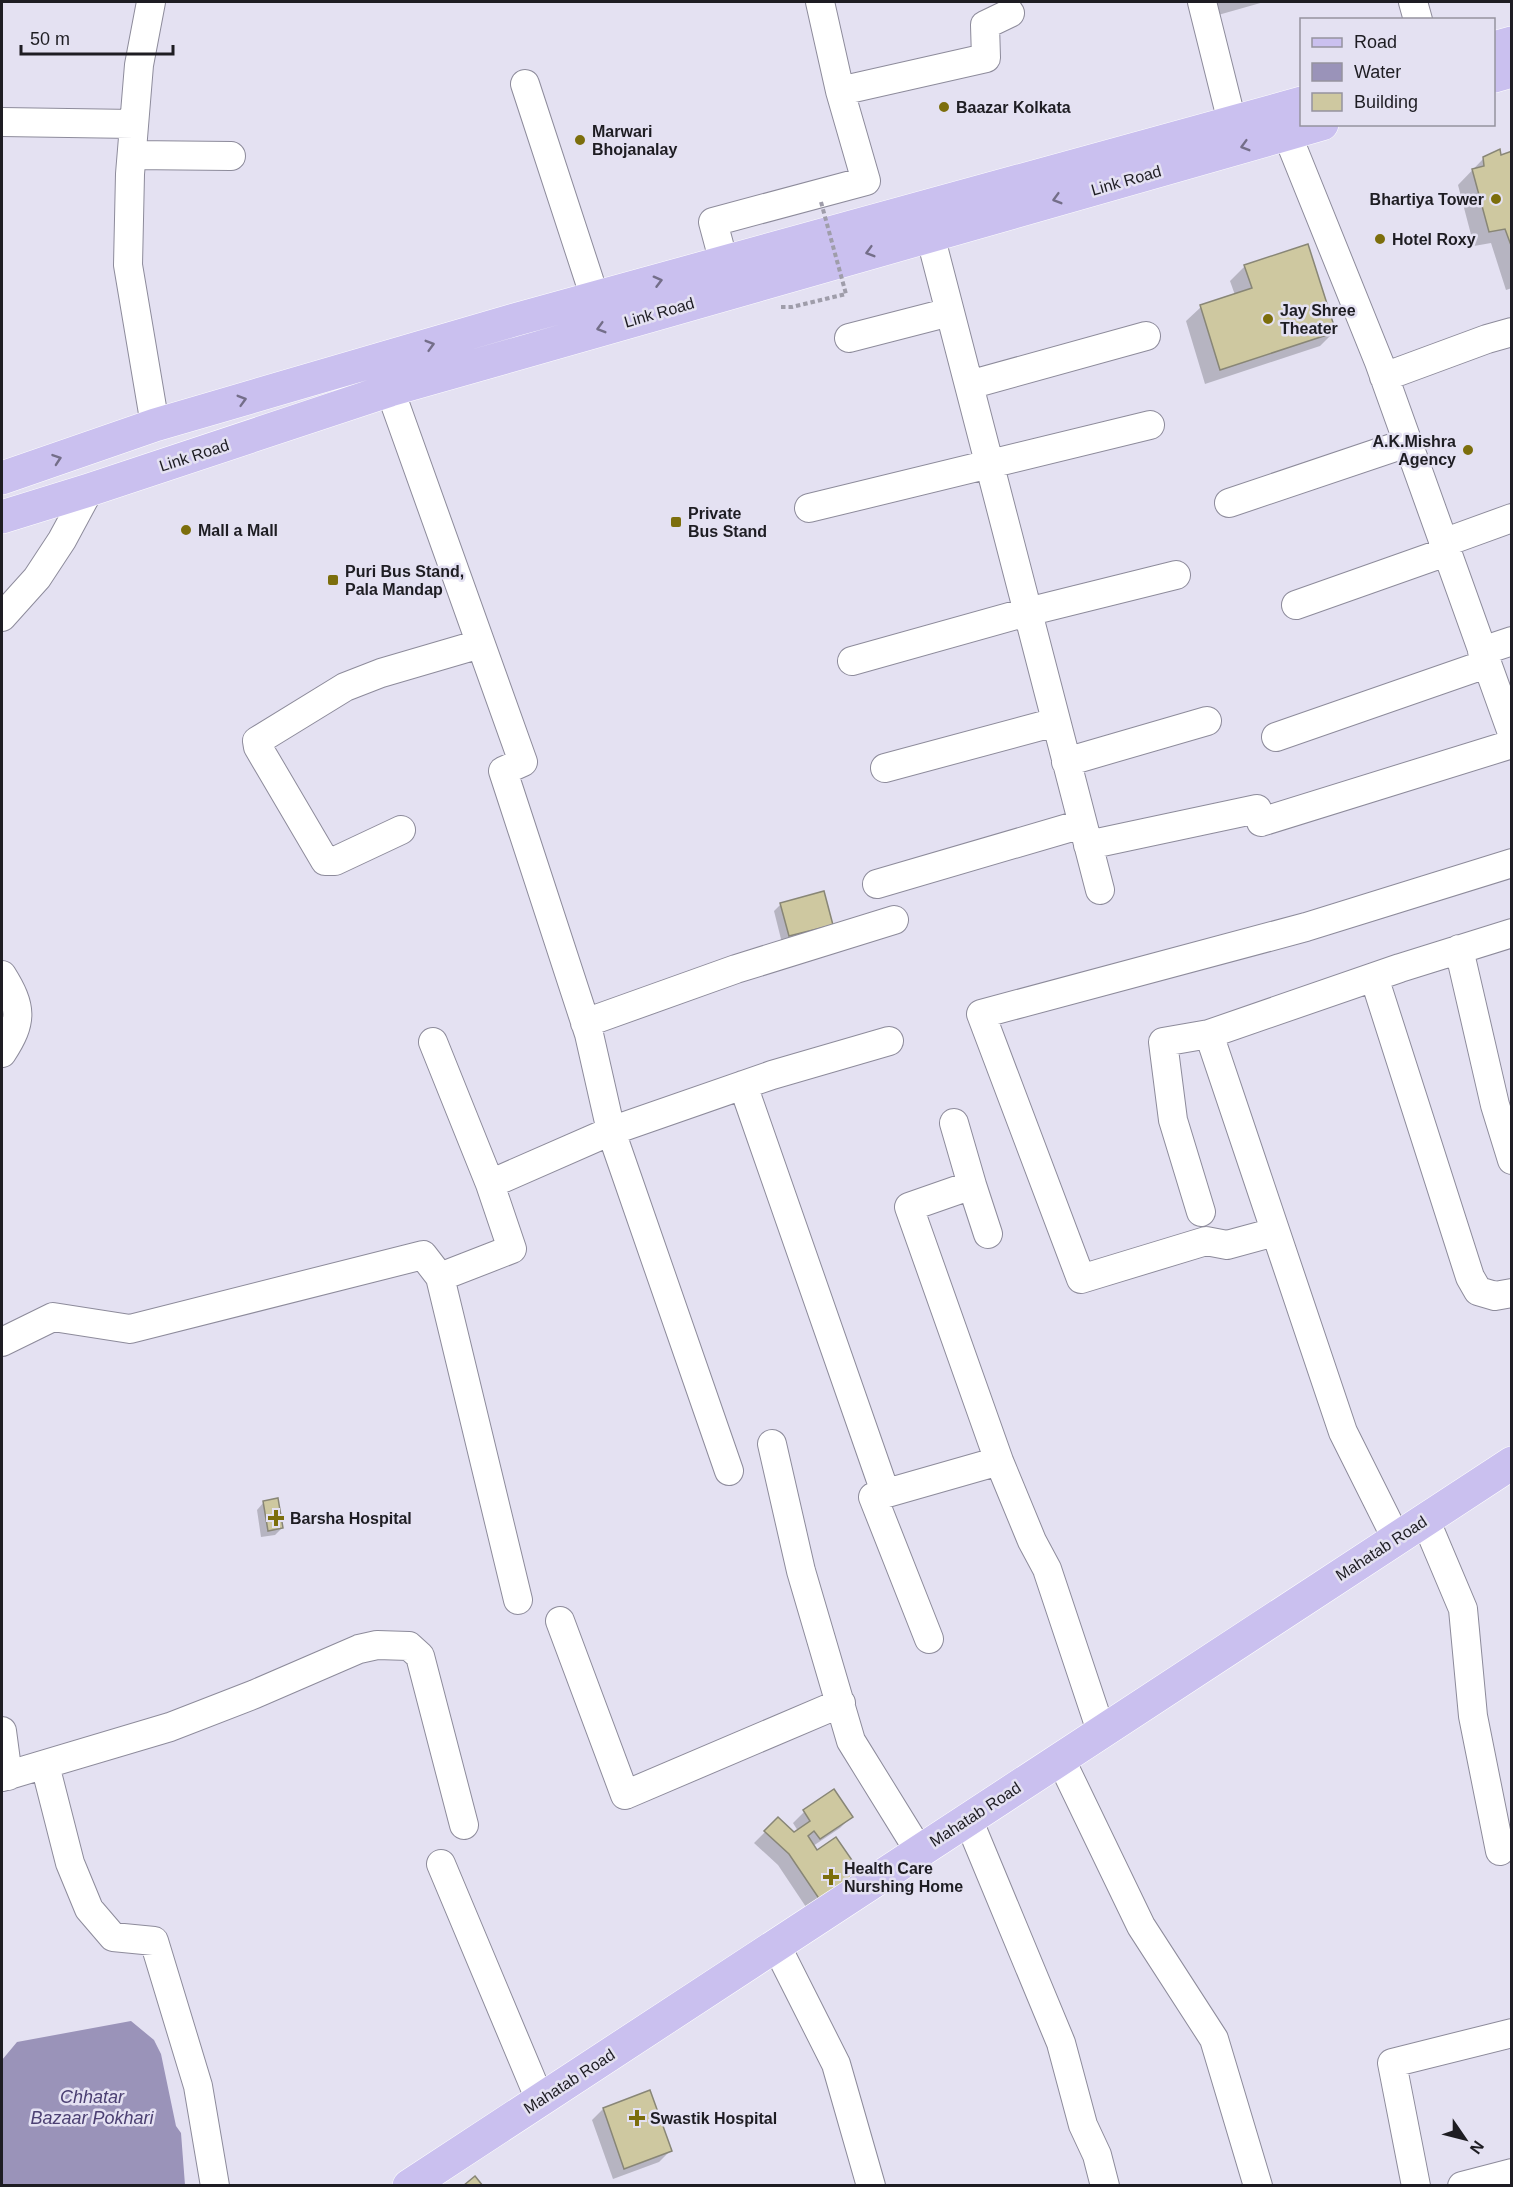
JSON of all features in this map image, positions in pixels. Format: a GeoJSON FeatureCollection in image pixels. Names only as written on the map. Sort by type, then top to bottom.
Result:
{"type":"FeatureCollection","features":[{"type":"Feature","properties":{"kind":"main road"},"geometry":{"type":"LineString","coordinates":[[1495,48],[1512,43]]}},
{"type":"Feature","properties":{"kind":"main road"},"geometry":{"type":"LineString","coordinates":[[1495,76],[1512,71]]}},
{"type":"Feature","properties":{"kind":"main road","name":"Link Road"},"geometry":{"type":"LineString","coordinates":[[2,478],[155,425],[595,298],[1300,104]]}},
{"type":"Feature","properties":{"kind":"main road","name":"Link Road"},"geometry":{"type":"LineString","coordinates":[[2,517],[390,390],[1315,126]]}},
{"type":"Feature","properties":{"kind":"main road","name":"Mahatab Road"},"geometry":{"type":"LineString","coordinates":[[408,2186],[1512,1463]]}},
{"type":"Feature","properties":{"kind":"street"},"geometry":{"type":"LineString","coordinates":[[151,2],[139,65],[132,155],[128,265],[155,425]]}},
{"type":"Feature","properties":{"kind":"street"},"geometry":{"type":"LineString","coordinates":[[723,263],[712,222],[866,181],[840,91],[820,2]]}},
{"type":"Feature","properties":{"kind":"street"},"geometry":{"type":"LineString","coordinates":[[1202,2],[1232,122]]}},
{"type":"Feature","properties":{"kind":"street"},"geometry":{"type":"LineString","coordinates":[[1413,2],[1417,18]]}},
{"type":"Feature","properties":{"kind":"street"},"geometry":{"type":"LineString","coordinates":[[840,91],[986,58],[985,25],[1010,13]]}},
{"type":"Feature","properties":{"kind":"street"},"geometry":{"type":"LineString","coordinates":[[525,84],[595,298]]}},
{"type":"Feature","properties":{"kind":"street"},"geometry":{"type":"LineString","coordinates":[[2,122],[134,124]]}},
{"type":"Feature","properties":{"kind":"street"},"geometry":{"type":"LineString","coordinates":[[1287,134],[1384,377],[1512,733]]}},
{"type":"Feature","properties":{"kind":"street"},"geometry":{"type":"LineString","coordinates":[[132,155],[231,156]]}},
{"type":"Feature","properties":{"kind":"street"},"geometry":{"type":"LineString","coordinates":[[930,235],[1100,890]]}},
{"type":"Feature","properties":{"kind":"street"},"geometry":{"type":"LineString","coordinates":[[849,338],[950,312]]}},
{"type":"Feature","properties":{"kind":"street"},"geometry":{"type":"LineString","coordinates":[[1384,377],[1486,339],[1512,332]]}},
{"type":"Feature","properties":{"kind":"street"},"geometry":{"type":"LineString","coordinates":[[969,385],[1146,336]]}},
{"type":"Feature","properties":{"kind":"street"},"geometry":{"type":"LineString","coordinates":[[390,390],[523,762],[503,771],[585,1023],[611,1131],[729,1471]]}},
{"type":"Feature","properties":{"kind":"street"},"geometry":{"type":"LineString","coordinates":[[809,508],[1150,425]]}},
{"type":"Feature","properties":{"kind":"street"},"geometry":{"type":"LineString","coordinates":[[1229,503],[1407,443]]}},
{"type":"Feature","properties":{"kind":"street"},"geometry":{"type":"LineString","coordinates":[[2,617],[37,578],[62,540],[89,490]]}},
{"type":"Feature","properties":{"kind":"street"},"geometry":{"type":"LineString","coordinates":[[1296,605],[1445,547],[1512,518]]}},
{"type":"Feature","properties":{"kind":"street"},"geometry":{"type":"LineString","coordinates":[[852,661],[1028,612],[1176,575]]}},
{"type":"Feature","properties":{"kind":"street"},"geometry":{"type":"LineString","coordinates":[[1276,737],[1484,657],[1512,641]]}},
{"type":"Feature","properties":{"kind":"street"},"geometry":{"type":"LineString","coordinates":[[401,830],[335,861],[325,861],[258,747],[257,741],[345,687],[381,673],[480,644]]}},
{"type":"Feature","properties":{"kind":"street"},"geometry":{"type":"LineString","coordinates":[[1066,762],[1208,721]]}},
{"type":"Feature","properties":{"kind":"street"},"geometry":{"type":"LineString","coordinates":[[885,768],[1056,722]]}},
{"type":"Feature","properties":{"kind":"street"},"geometry":{"type":"LineString","coordinates":[[877,884],[1085,835],[1257,809],[1261,822],[1512,744]]}},
{"type":"Feature","properties":{"kind":"street"},"geometry":{"type":"LineString","coordinates":[[1275,1232],[1227,1245],[1206,1241],[1081,1279],[981,1014],[1306,927],[1512,863]]}},
{"type":"Feature","properties":{"kind":"street"},"geometry":{"type":"LineString","coordinates":[[585,1023],[736,969],[894,920]]}},
{"type":"Feature","properties":{"kind":"street"},"geometry":{"type":"LineString","coordinates":[[1201,1212],[1173,1120],[1163,1042],[1209,1034],[1374,977],[1512,933]]}},
{"type":"Feature","properties":{"kind":"street"},"geometry":{"type":"LineString","coordinates":[[1459,949],[1495,1105],[1512,1160]]}},
{"type":"Feature","properties":{"kind":"street"},"geometry":{"type":"LineString","coordinates":[[2,975],[16,1000],[17,1025],[2,1053]]}},
{"type":"Feature","properties":{"kind":"street"},"geometry":{"type":"LineString","coordinates":[[1374,977],[1470,1276],[1478,1291],[1495,1296],[1512,1293]]}},
{"type":"Feature","properties":{"kind":"street"},"geometry":{"type":"LineString","coordinates":[[1209,1034],[1343,1432],[1396,1538]]}},
{"type":"Feature","properties":{"kind":"street"},"geometry":{"type":"LineString","coordinates":[[490,1184],[611,1131],[743,1085],[888,1041]]}},
{"type":"Feature","properties":{"kind":"street"},"geometry":{"type":"LineString","coordinates":[[432,1042],[490,1184],[512,1249],[440,1277]]}},
{"type":"Feature","properties":{"kind":"street"},"geometry":{"type":"LineString","coordinates":[[743,1085],[885,1492]]}},
{"type":"Feature","properties":{"kind":"street"},"geometry":{"type":"LineString","coordinates":[[954,1123],[988,1234]]}},
{"type":"Feature","properties":{"kind":"street"},"geometry":{"type":"LineString","coordinates":[[972,1185],[909,1207],[999,1461],[1032,1541],[1047,1569],[1101,1731]]}},
{"type":"Feature","properties":{"kind":"street"},"geometry":{"type":"LineString","coordinates":[[2,1342],[53,1317],[130,1329],[423,1255],[440,1277],[518,1600]]}},
{"type":"Feature","properties":{"kind":"street"},"geometry":{"type":"LineString","coordinates":[[772,1444],[801,1571],[851,1741],[919,1851]]}},
{"type":"Feature","properties":{"kind":"street"},"geometry":{"type":"LineString","coordinates":[[929,1639],[873,1497],[999,1461]]}},
{"type":"Feature","properties":{"kind":"street"},"geometry":{"type":"LineString","coordinates":[[1425,1519],[1463,1609],[1473,1716],[1500,1851]]}},
{"type":"Feature","properties":{"kind":"street"},"geometry":{"type":"LineString","coordinates":[[560,1620],[625,1795],[840,1703]]}},
{"type":"Feature","properties":{"kind":"street"},"geometry":{"type":"LineString","coordinates":[[2,1731],[5,1777],[181,1723],[255,1695],[359,1649],[377,1645],[409,1646],[420,1656],[464,1825]]}},
{"type":"Feature","properties":{"kind":"street"},"geometry":{"type":"LineString","coordinates":[[1060,1758],[1141,1926],[1214,2039],[1257,2186]]}},
{"type":"Feature","properties":{"kind":"street"},"geometry":{"type":"LineString","coordinates":[[45,1765],[70,1863],[89,1909],[113,1937],[154,1941],[198,2086],[215,2186]]}},
{"type":"Feature","properties":{"kind":"street"},"geometry":{"type":"LineString","coordinates":[[968,1819],[1061,2043],[1083,2125],[1097,2155],[1105,2186]]}},
{"type":"Feature","properties":{"kind":"street"},"geometry":{"type":"LineString","coordinates":[[441,1864],[540,2100]]}},
{"type":"Feature","properties":{"kind":"street"},"geometry":{"type":"LineString","coordinates":[[776,1945],[836,2064],[871,2186]]}},
{"type":"Feature","properties":{"kind":"street"},"geometry":{"type":"LineString","coordinates":[[1416,2186],[1392,2063],[1512,2033]]}},
{"type":"Feature","properties":{"kind":"street"},"geometry":{"type":"LineString","coordinates":[[1462,2186],[1512,2173]]}},
{"type":"Feature","properties":{"kind":"path"},"geometry":{"type":"LineString","coordinates":[[821,202],[846,294],[828,299]]}},
{"type":"Feature","properties":{"kind":"water","name":"Chhatar Bazaar Pokhari"},"geometry":{"type":"Polygon","coordinates":[[[131,2021],[154,2040],[161,2054],[176,2126],[181,2133],[185,2185],[2,2185],[2,2060],[17,2042],[131,2021]]]}},
{"type":"Feature","properties":{"kind":"building","name":"Bhartiya Tower"},"geometry":{"type":"Polygon","coordinates":[[[1500,149],[1501,155],[1512,151],[1512,248],[1505,229],[1489,232],[1472,169],[1484,166],[1483,157],[1500,149]]]}},
{"type":"Feature","properties":{"kind":"building","name":"Jay Shree Theater"},"geometry":{"type":"Polygon","coordinates":[[[1308,244],[1336,332],[1220,370],[1200,305],[1252,288],[1244,265],[1308,244]]]}},
{"type":"Feature","properties":{"kind":"building"},"geometry":{"type":"Polygon","coordinates":[[[824,891],[833,925],[789,936],[780,903],[824,891]]]}},
{"type":"Feature","properties":{"kind":"building"},"geometry":{"type":"Polygon","coordinates":[[[278,1498],[283,1528],[268,1531],[263,1501],[278,1498]]]}},
{"type":"Feature","properties":{"kind":"building"},"geometry":{"type":"Polygon","coordinates":[[[834,1789],[853,1817],[820,1839],[814,1831],[808,1836],[817,1850],[836,1837],[865,1879],[824,1906],[789,1854],[764,1831],[778,1817],[794,1832],[810,1821],[803,1810],[834,1789]]]}},
{"type":"Feature","properties":{"kind":"building"},"geometry":{"type":"Polygon","coordinates":[[[650,2090],[672,2151],[624,2169],[603,2108],[650,2090]]]}},
{"type":"Feature","properties":{"kind":"building"},"geometry":{"type":"Polygon","coordinates":[[[475,2176],[483,2186],[463,2186],[475,2176]]]}},
{"type":"Feature","properties":{"kind":"place","name":"Baazar Kolkata"},"geometry":{"type":"Point","coordinates":[944,107]}},
{"type":"Feature","properties":{"kind":"place","name":"Marwari Bhojanalay"},"geometry":{"type":"Point","coordinates":[580,140]}},
{"type":"Feature","properties":{"kind":"place","name":"Bhartiya Tower"},"geometry":{"type":"Point","coordinates":[1496,199]}},
{"type":"Feature","properties":{"kind":"place","name":"Hotel Roxy"},"geometry":{"type":"Point","coordinates":[1380,239]}},
{"type":"Feature","properties":{"kind":"place","name":"Jay Shree Theater"},"geometry":{"type":"Point","coordinates":[1268,319]}},
{"type":"Feature","properties":{"kind":"place","name":"A.K.Mishra Agency"},"geometry":{"type":"Point","coordinates":[1468,450]}},
{"type":"Feature","properties":{"kind":"place","name":"Private Bus Stand"},"geometry":{"type":"Point","coordinates":[676,522]}},
{"type":"Feature","properties":{"kind":"place","name":"Mall a Mall"},"geometry":{"type":"Point","coordinates":[186,530]}},
{"type":"Feature","properties":{"kind":"place","name":"Puri Bus Stand, Pala Mandap"},"geometry":{"type":"Point","coordinates":[333,580]}},
{"type":"Feature","properties":{"kind":"place","name":"Barsha Hospital"},"geometry":{"type":"Point","coordinates":[276,1518]}},
{"type":"Feature","properties":{"kind":"place","name":"Health Care Nurshing Home"},"geometry":{"type":"Point","coordinates":[831,1877]}},
{"type":"Feature","properties":{"kind":"place","name":"Swastik Hospital"},"geometry":{"type":"Point","coordinates":[637,2118]}}]}
